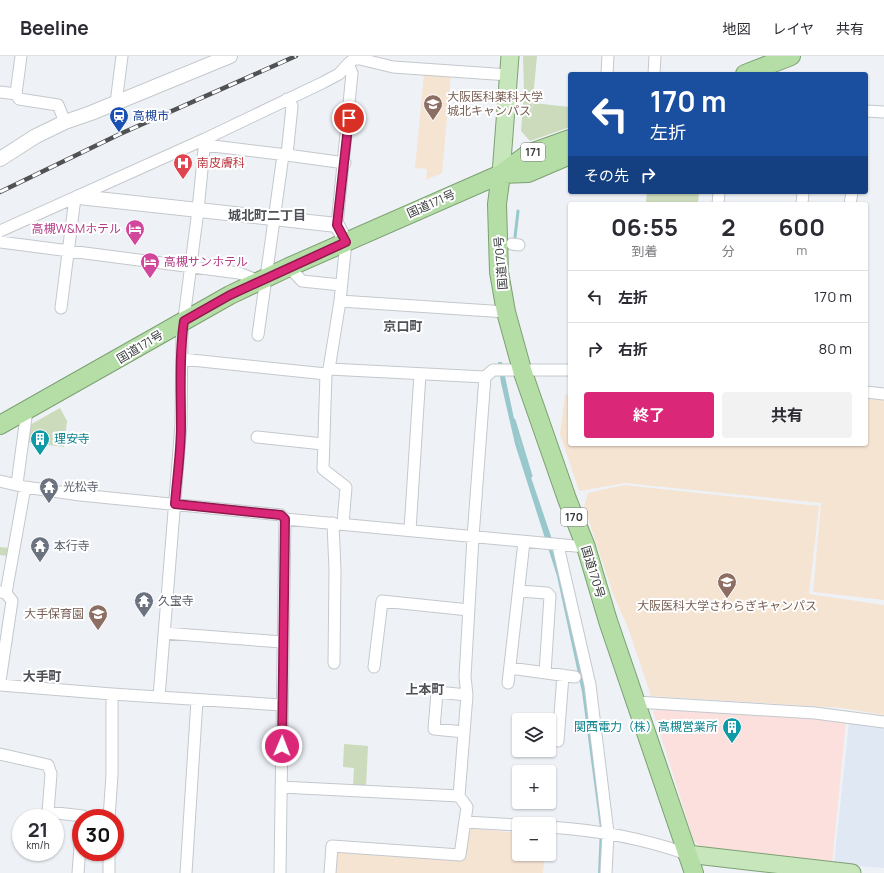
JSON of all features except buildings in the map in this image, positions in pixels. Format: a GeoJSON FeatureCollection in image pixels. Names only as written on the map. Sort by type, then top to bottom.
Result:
{"type":"FeatureCollection","features":[{"type":"Feature","properties":{"kind":"highway"},"geometry":{"type":"LineString","coordinates":[[750,72],[791,56]]}},
{"type":"Feature","properties":{"kind":"highway","name":"国道171号"},"geometry":{"type":"LineString","coordinates":[[0,425],[230,295],[289,267],[501,174],[528,154],[568,140]]}},
{"type":"Feature","properties":{"kind":"highway","name":"国道171号"},"geometry":{"type":"LineString","coordinates":[[501,174],[528,173],[568,157]]}},
{"type":"Feature","properties":{"kind":"highway","name":"国道170号"},"geometry":{"type":"LineString","coordinates":[[501,174],[498,204],[499,272],[506,312],[508,370],[567,499],[586,547],[608,621],[694,873]]}},
{"type":"Feature","properties":{"kind":"main road"},"geometry":{"type":"LineString","coordinates":[[501,174],[510,56]]}},
{"type":"Feature","properties":{"kind":"main road"},"geometry":{"type":"LineString","coordinates":[[687,854],[852,873]]}},
{"type":"Feature","properties":{"kind":"street"},"geometry":{"type":"LineString","coordinates":[[21,56],[16,94],[19,99],[58,105],[65,122]]}},
{"type":"Feature","properties":{"kind":"street"},"geometry":{"type":"LineString","coordinates":[[116,103],[122,56]]}},
{"type":"Feature","properties":{"kind":"street"},"geometry":{"type":"LineString","coordinates":[[607,72],[608,56]]}},
{"type":"Feature","properties":{"kind":"street"},"geometry":{"type":"LineString","coordinates":[[654,72],[655,56]]}},
{"type":"Feature","properties":{"kind":"street"},"geometry":{"type":"LineString","coordinates":[[0,158],[36,136],[65,122],[116,103],[223,57]]}},
{"type":"Feature","properties":{"kind":"street"},"geometry":{"type":"LineString","coordinates":[[0,231],[205,142],[287,99],[339,74],[354,59],[360,59],[393,67],[509,75]]}},
{"type":"Feature","properties":{"kind":"street"},"geometry":{"type":"LineString","coordinates":[[334,663],[335,570],[338,524],[346,487],[323,469],[328,371],[340,301],[346,242],[337,225],[345,163],[352,73],[348,64]]}},
{"type":"Feature","properties":{"kind":"street"},"geometry":{"type":"LineString","coordinates":[[0,92],[16,94]]}},
{"type":"Feature","properties":{"kind":"street"},"geometry":{"type":"LineString","coordinates":[[258,335],[262,280],[274,220],[292,106],[287,99]]}},
{"type":"Feature","properties":{"kind":"street"},"geometry":{"type":"LineString","coordinates":[[868,111],[884,112]]}},
{"type":"Feature","properties":{"kind":"street"},"geometry":{"type":"LineString","coordinates":[[205,142],[345,163]]}},
{"type":"Feature","properties":{"kind":"street"},"geometry":{"type":"LineString","coordinates":[[159,697],[181,425],[184,321],[205,142]]}},
{"type":"Feature","properties":{"kind":"street"},"geometry":{"type":"LineString","coordinates":[[77,198],[198,210],[274,220],[337,225]]}},
{"type":"Feature","properties":{"kind":"street"},"geometry":{"type":"LineString","coordinates":[[61,308],[77,198]]}},
{"type":"Feature","properties":{"kind":"street"},"geometry":{"type":"LineString","coordinates":[[0,242],[69,250],[239,274],[262,280]]}},
{"type":"Feature","properties":{"kind":"street"},"geometry":{"type":"LineString","coordinates":[[289,267],[302,281],[341,286]]}},
{"type":"Feature","properties":{"kind":"street"},"geometry":{"type":"LineString","coordinates":[[340,301],[506,312]]}},
{"type":"Feature","properties":{"kind":"street"},"geometry":{"type":"LineString","coordinates":[[182,359],[328,371],[485,377],[493,370],[568,370]]}},
{"type":"Feature","properties":{"kind":"street"},"geometry":{"type":"LineString","coordinates":[[410,530],[420,374]]}},
{"type":"Feature","properties":{"kind":"street"},"geometry":{"type":"LineString","coordinates":[[330,873],[332,846],[460,855],[467,807],[459,796],[462,778],[462,750],[467,695],[465,677],[473,537],[485,377]]}},
{"type":"Feature","properties":{"kind":"street"},"geometry":{"type":"LineString","coordinates":[[868,392],[884,394]]}},
{"type":"Feature","properties":{"kind":"street"},"geometry":{"type":"LineString","coordinates":[[0,681],[3,645],[12,601],[3,592],[21,485],[27,410]]}},
{"type":"Feature","properties":{"kind":"street"},"geometry":{"type":"LineString","coordinates":[[258,437],[324,444]]}},
{"type":"Feature","properties":{"kind":"street"},"geometry":{"type":"LineString","coordinates":[[0,481],[80,495],[281,515],[285,519],[586,547]]}},
{"type":"Feature","properties":{"kind":"street"},"geometry":{"type":"LineString","coordinates":[[280,873],[282,642],[285,519]]}},
{"type":"Feature","properties":{"kind":"street"},"geometry":{"type":"LineString","coordinates":[[508,683],[524,542]]}},
{"type":"Feature","properties":{"kind":"street"},"geometry":{"type":"LineString","coordinates":[[553,545],[590,684],[608,833],[606,873]]}},
{"type":"Feature","properties":{"kind":"street"},"geometry":{"type":"LineString","coordinates":[[519,591],[547,593],[550,596],[545,673]]}},
{"type":"Feature","properties":{"kind":"street"},"geometry":{"type":"LineString","coordinates":[[374,667],[382,601],[469,610]]}},
{"type":"Feature","properties":{"kind":"street"},"geometry":{"type":"LineString","coordinates":[[164,632],[282,642]]}},
{"type":"Feature","properties":{"kind":"street"},"geometry":{"type":"LineString","coordinates":[[510,668],[575,677]]}},
{"type":"Feature","properties":{"kind":"street"},"geometry":{"type":"LineString","coordinates":[[558,741],[563,675]]}},
{"type":"Feature","properties":{"kind":"street"},"geometry":{"type":"LineString","coordinates":[[0,684],[112,694],[282,705]]}},
{"type":"Feature","properties":{"kind":"street"},"geometry":{"type":"LineString","coordinates":[[464,732],[434,729],[438,692],[467,695]]}},
{"type":"Feature","properties":{"kind":"street"},"geometry":{"type":"LineString","coordinates":[[109,809],[112,775],[112,694]]}},
{"type":"Feature","properties":{"kind":"street"},"geometry":{"type":"LineString","coordinates":[[186,873],[197,700]]}},
{"type":"Feature","properties":{"kind":"street"},"geometry":{"type":"LineString","coordinates":[[636,702],[815,713],[884,722]]}},
{"type":"Feature","properties":{"kind":"street"},"geometry":{"type":"LineString","coordinates":[[0,754],[46,764],[50,768],[51,774],[48,812],[72,815]]}},
{"type":"Feature","properties":{"kind":"street"},"geometry":{"type":"LineString","coordinates":[[281,787],[459,796]]}},
{"type":"Feature","properties":{"kind":"street"},"geometry":{"type":"LineString","coordinates":[[465,822],[512,825]]}},
{"type":"Feature","properties":{"kind":"street"},"geometry":{"type":"LineString","coordinates":[[556,828],[608,833],[657,843],[687,854]]}},
{"type":"Feature","properties":{"kind":"street"},"geometry":{"type":"LineString","coordinates":[[78,873],[79,861]]}},
{"type":"Feature","properties":{"kind":"street"},"geometry":{"type":"LineString","coordinates":[[109,861],[109,873]]}},
{"type":"Feature","properties":{"kind":"shaded area","name":"大阪医科薬科大学 城北キャンパス"},"geometry":{"type":"Polygon","coordinates":[[[424,73],[451,75],[442,173],[426,180],[427,169],[415,168],[424,73]]]}},
{"type":"Feature","properties":{"kind":"shaded area"},"geometry":{"type":"Polygon","coordinates":[[[565,394],[568,395],[568,446],[868,446],[868,399],[884,400],[884,600],[813,592],[821,503],[625,483],[579,491],[560,434],[565,394]]]}},
{"type":"Feature","properties":{"kind":"shaded area","name":"大阪医科大学さわらぎキャンパス"},"geometry":{"type":"Polygon","coordinates":[[[624,485],[819,506],[809,594],[884,605],[884,715],[842,708],[651,696],[628,628],[613,594],[584,506],[588,493],[624,485]]]}},
{"type":"Feature","properties":{"kind":"shaded area"},"geometry":{"type":"Polygon","coordinates":[[[662,709],[846,721],[832,864],[705,852],[694,841],[653,711],[662,709]]]}},
{"type":"Feature","properties":{"kind":"shaded area"},"geometry":{"type":"Polygon","coordinates":[[[849,722],[884,727],[884,868],[834,864],[849,722]]]}},
{"type":"Feature","properties":{"kind":"shaded area"},"geometry":{"type":"Polygon","coordinates":[[[468,828],[512,832],[512,861],[544,861],[543,873],[335,873],[337,851],[464,859],[468,828]]]}},
{"type":"Feature","properties":{"kind":"green space"},"geometry":{"type":"Polygon","coordinates":[[[523,56],[537,56],[531,119],[533,103],[568,107],[568,128],[530,141],[521,131],[524,91],[523,56]]]}},
{"type":"Feature","properties":{"kind":"green space"},"geometry":{"type":"Polygon","coordinates":[[[647,194],[699,194],[698,202],[646,202],[647,194]]]}},
{"type":"Feature","properties":{"kind":"green space"},"geometry":{"type":"Polygon","coordinates":[[[60,408],[67,421],[64,447],[26,442],[28,426],[60,408]]]}},
{"type":"Feature","properties":{"kind":"green space"},"geometry":{"type":"Polygon","coordinates":[[[0,547],[9,548],[7,556],[0,555],[0,547]]]}},
{"type":"Feature","properties":{"kind":"green space"},"geometry":{"type":"Polygon","coordinates":[[[344,744],[368,746],[366,787],[353,786],[354,768],[343,767],[344,744]]]}},
{"type":"Feature","properties":{"kind":"water"},"geometry":{"type":"Polygon","coordinates":[[[498,362],[502,362],[519,442],[555,548],[586,687],[600,792],[604,873],[598,873],[600,828],[582,692],[557,576],[515,444],[501,383],[498,362]]]}},
{"type":"Feature","properties":{"kind":"waterway"},"geometry":{"type":"LineString","coordinates":[[515,237],[518,211]]}},
{"type":"Feature","properties":{"kind":"waterway"},"geometry":{"type":"LineString","coordinates":[[514,420],[531,476]]}},
{"type":"Feature","properties":{"kind":"railway"},"geometry":{"type":"LineString","coordinates":[[0,192],[120,134],[296,56]]}},
{"type":"Feature","properties":{"kind":"place","name":"大阪医科薬科大学 城北キャンパス"},"geometry":{"type":"Point","coordinates":[433,121]}},
{"type":"Feature","properties":{"kind":"place","name":"高槻市"},"geometry":{"type":"Point","coordinates":[119,133]}},
{"type":"Feature","properties":{"kind":"place","name":"南皮膚科"},"geometry":{"type":"Point","coordinates":[183,180]}},
{"type":"Feature","properties":{"kind":"place","name":"高槻W&Mホテル"},"geometry":{"type":"Point","coordinates":[135,246]}},
{"type":"Feature","properties":{"kind":"place","name":"高槻サンホテル"},"geometry":{"type":"Point","coordinates":[150,279]}},
{"type":"Feature","properties":{"kind":"place","name":"理安寺"},"geometry":{"type":"Point","coordinates":[40,456]}},
{"type":"Feature","properties":{"kind":"place","name":"光松寺"},"geometry":{"type":"Point","coordinates":[49,504]}},
{"type":"Feature","properties":{"kind":"place","name":"本行寺"},"geometry":{"type":"Point","coordinates":[40,563]}},
{"type":"Feature","properties":{"kind":"place","name":"大阪医科大学さわらぎキャンパス"},"geometry":{"type":"Point","coordinates":[727,599]}},
{"type":"Feature","properties":{"kind":"place","name":"久宝寺"},"geometry":{"type":"Point","coordinates":[144,618]}},
{"type":"Feature","properties":{"kind":"place","name":"大手保育園"},"geometry":{"type":"Point","coordinates":[98,631]}},
{"type":"Feature","properties":{"kind":"place","name":"関西電力（株）高槻営業所"},"geometry":{"type":"Point","coordinates":[732,744]}},
{"type":"Feature","properties":{"kind":"district","name":"城北町二丁目"},"geometry":{"type":"Point","coordinates":[267,215]}},
{"type":"Feature","properties":{"kind":"district","name":"京口町"},"geometry":{"type":"Point","coordinates":[403,326]}},
{"type":"Feature","properties":{"kind":"district","name":"大手町"},"geometry":{"type":"Point","coordinates":[42,676]}},
{"type":"Feature","properties":{"kind":"district","name":"上本町"},"geometry":{"type":"Point","coordinates":[425,689]}},
{"type":"Feature","properties":{"kind":"route"},"geometry":{"type":"LineString","coordinates":[[282,746],[282,642],[285,519],[281,515],[236,509],[175,504],[181,425],[182,334],[184,321],[230,295],[346,242],[337,225],[349,118]]}}]}
